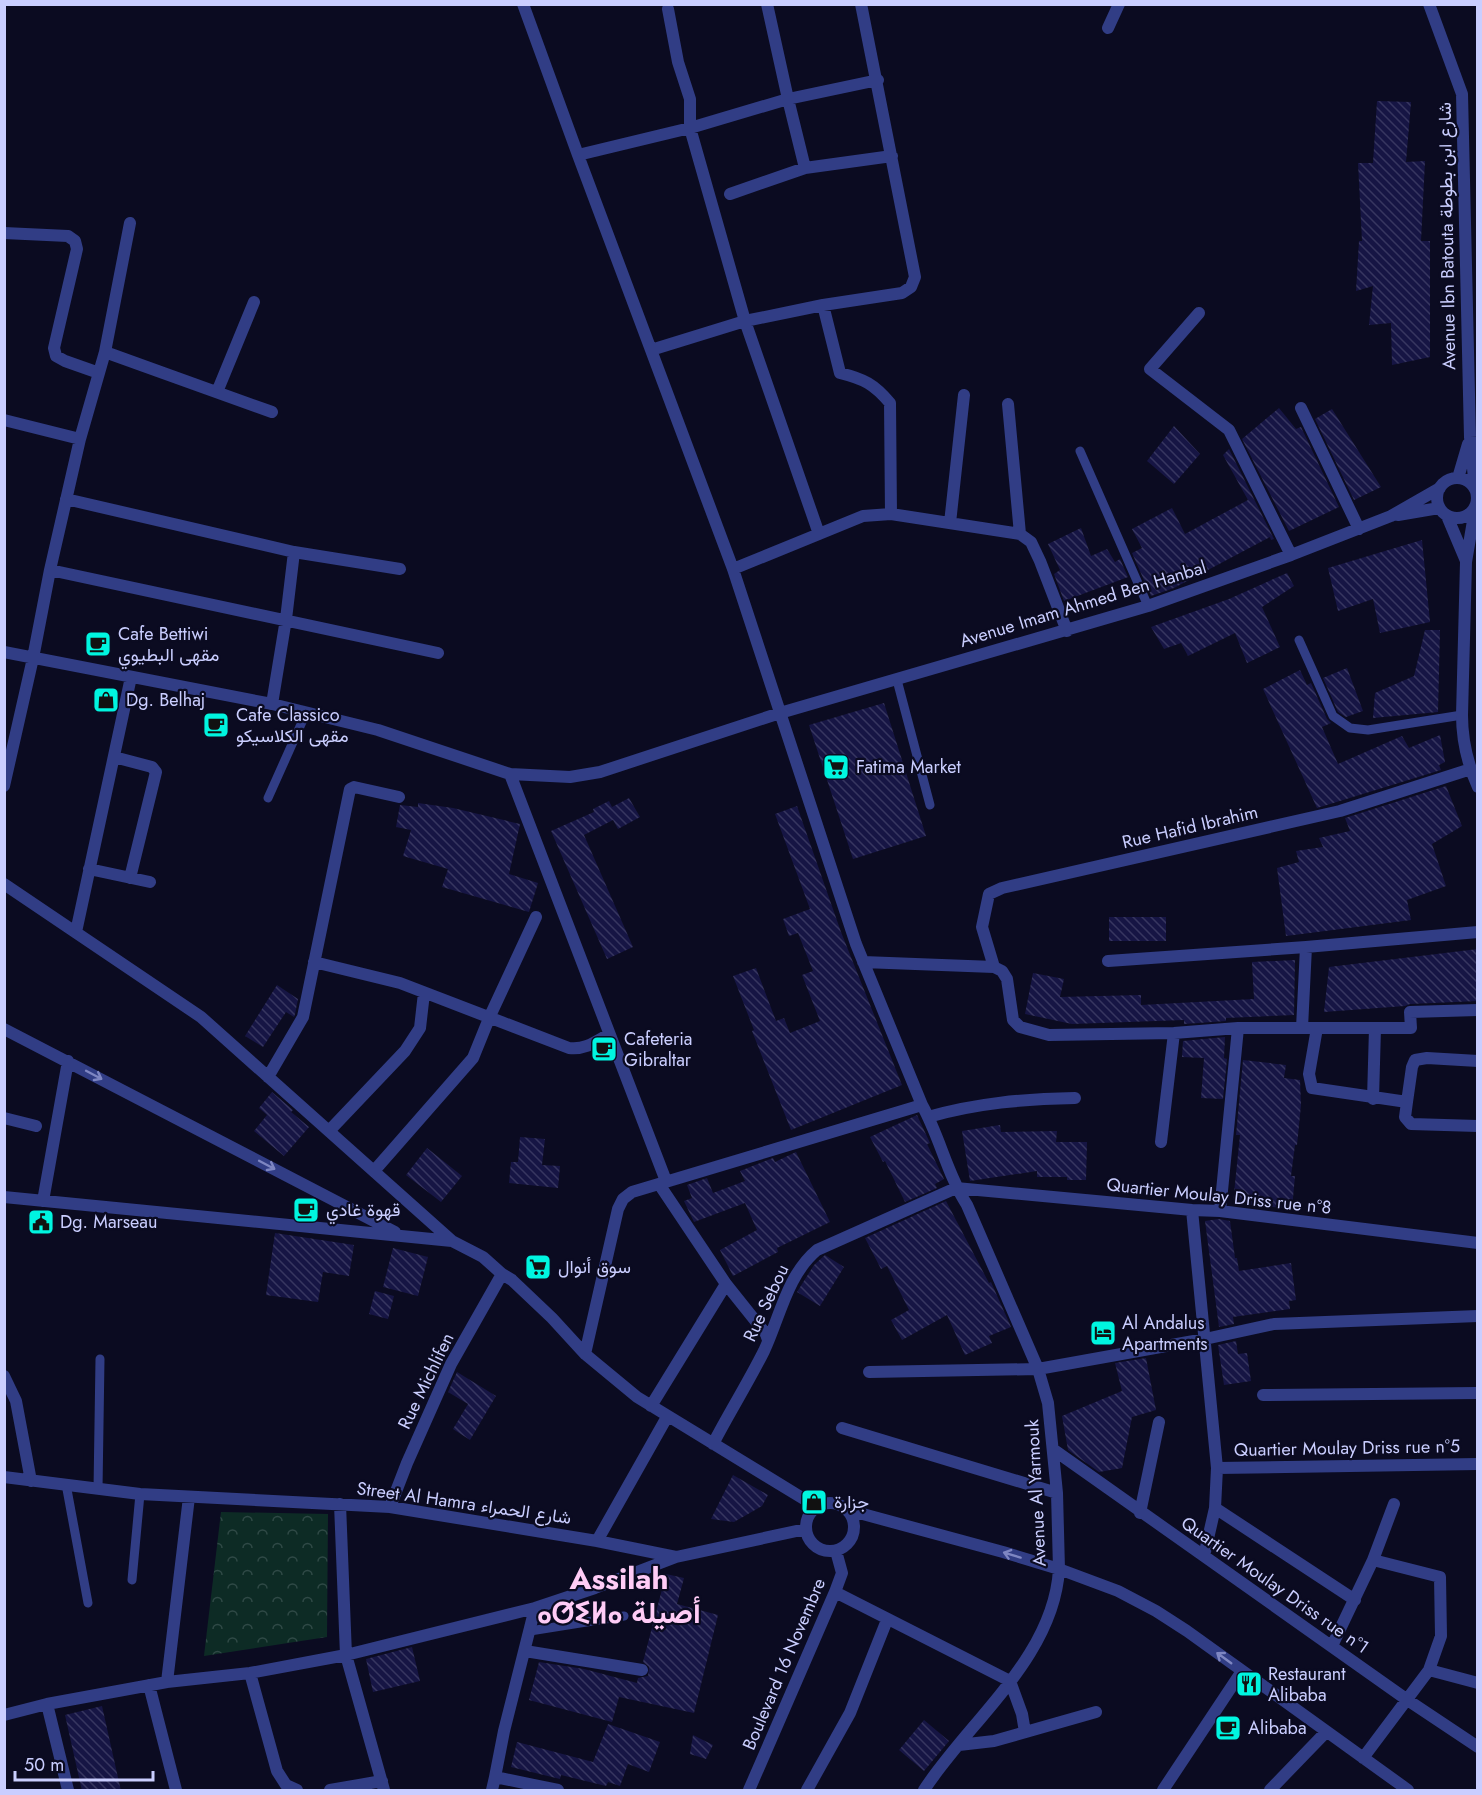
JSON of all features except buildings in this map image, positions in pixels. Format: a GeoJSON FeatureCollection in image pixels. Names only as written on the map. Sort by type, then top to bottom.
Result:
{"type":"FeatureCollection","features":[{"type":"Feature","properties":{"kind":"street","name":"Avenue Al Yarmouk"},"geometry":{"type":"LineString","coordinates":[[523,4],[733,569],[863,962],[956,1188],[972,1216],[1038,1369],[1048,1403],[1057,1493],[1059,1569],[1058,1584],[1051,1611],[1035,1644],[1010,1681],[924,1791]]}},
{"type":"Feature","properties":{"kind":"street"},"geometry":{"type":"LineString","coordinates":[[767,4],[806,168]]}},
{"type":"Feature","properties":{"kind":"street"},"geometry":{"type":"LineString","coordinates":[[651,350],[745,321],[823,305],[902,293],[911,287],[915,277],[878,80],[861,4]]}},
{"type":"Feature","properties":{"kind":"street"},"geometry":{"type":"LineString","coordinates":[[1108,28],[1119,4]]}},
{"type":"Feature","properties":{"kind":"street","name":"Avenue Ibn Batouta شارع ابن بطوطة"},"geometry":{"type":"LineString","coordinates":[[1429,4],[1462,94],[1470,437],[1476,499],[1466,562],[1462,732],[1475,777]]}},
{"type":"Feature","properties":{"kind":"street"},"geometry":{"type":"LineString","coordinates":[[668,9],[678,62],[690,99],[690,128],[745,321],[819,534]]}},
{"type":"Feature","properties":{"kind":"street"},"geometry":{"type":"LineString","coordinates":[[578,155],[690,128],[788,99],[878,80]]}},
{"type":"Feature","properties":{"kind":"street"},"geometry":{"type":"LineString","coordinates":[[730,194],[806,168],[892,156]]}},
{"type":"Feature","properties":{"kind":"street"},"geometry":{"type":"LineString","coordinates":[[4,786],[66,499],[80,439],[105,352],[130,223]]}},
{"type":"Feature","properties":{"kind":"street"},"geometry":{"type":"LineString","coordinates":[[4,233],[68,236],[75,241],[77,249],[54,348],[56,356],[65,362],[99,374]]}},
{"type":"Feature","properties":{"kind":"street"},"geometry":{"type":"LineString","coordinates":[[217,392],[254,302]]}},
{"type":"Feature","properties":{"kind":"street"},"geometry":{"type":"LineString","coordinates":[[823,305],[840,373],[856,377],[877,388],[890,403],[891,514]]}},
{"type":"Feature","properties":{"kind":"street"},"geometry":{"type":"LineString","coordinates":[[1199,313],[1150,369],[1229,430],[1291,555]]}},
{"type":"Feature","properties":{"kind":"street"},"geometry":{"type":"LineString","coordinates":[[105,352],[272,412]]}},
{"type":"Feature","properties":{"kind":"street"},"geometry":{"type":"LineString","coordinates":[[950,522],[964,395]]}},
{"type":"Feature","properties":{"kind":"street"},"geometry":{"type":"LineString","coordinates":[[1008,404],[1020,534]]}},
{"type":"Feature","properties":{"kind":"street"},"geometry":{"type":"LineString","coordinates":[[1301,408],[1359,529]]}},
{"type":"Feature","properties":{"kind":"street"},"geometry":{"type":"LineString","coordinates":[[4,420],[80,439]]}},
{"type":"Feature","properties":{"kind":"street","name":"Avenue Ibn Batouta شارع ابن بطوطة"},"geometry":{"type":"LineString","coordinates":[[1458,478],[1470,437]]}},
{"type":"Feature","properties":{"kind":"street"},"geometry":{"type":"LineString","coordinates":[[1458,478],[1468,481],[1476,499],[1467,516],[1457,519],[1443,512],[1437,498],[1440,488],[1448,481],[1458,478]]}},
{"type":"Feature","properties":{"kind":"street","name":"Avenue Imam Ahmed Ben Hanbal"},"geometry":{"type":"LineString","coordinates":[[4,652],[306,712],[378,730],[510,774],[570,777],[600,772],[780,713],[1148,606],[1359,529],[1391,516],[1440,488]]}},
{"type":"Feature","properties":{"kind":"street"},"geometry":{"type":"LineString","coordinates":[[66,499],[294,552],[400,569]]}},
{"type":"Feature","properties":{"kind":"street","name":"Avenue Ibn Batouta شارع ابن بطوطة"},"geometry":{"type":"LineString","coordinates":[[1443,512],[1466,562]]}},
{"type":"Feature","properties":{"kind":"street","name":"Avenue Imam Ahmed Ben Hanbal"},"geometry":{"type":"LineString","coordinates":[[1391,516],[1443,512]]}},
{"type":"Feature","properties":{"kind":"street"},"geometry":{"type":"LineString","coordinates":[[733,569],[863,516],[891,514],[1020,534],[1031,542],[1067,631]]}},
{"type":"Feature","properties":{"kind":"street"},"geometry":{"type":"LineString","coordinates":[[272,704],[294,552]]}},
{"type":"Feature","properties":{"kind":"street"},"geometry":{"type":"LineString","coordinates":[[50,570],[438,653]]}},
{"type":"Feature","properties":{"kind":"street"},"geometry":{"type":"LineString","coordinates":[[76,932],[131,677]]}},
{"type":"Feature","properties":{"kind":"street"},"geometry":{"type":"LineString","coordinates":[[114,757],[152,767],[156,772],[130,878]]}},
{"type":"Feature","properties":{"kind":"street"},"geometry":{"type":"LineString","coordinates":[[510,774],[609,1034],[662,1182],[726,1284],[766,1334],[768,1340]]}},
{"type":"Feature","properties":{"kind":"street","name":"Rue Hafid Ibrahim"},"geometry":{"type":"LineString","coordinates":[[994,967],[982,927],[989,894],[1002,888],[1340,812],[1475,777]]}},
{"type":"Feature","properties":{"kind":"street"},"geometry":{"type":"LineString","coordinates":[[268,1077],[303,1017],[350,789],[354,786],[399,796]]}},
{"type":"Feature","properties":{"kind":"street"},"geometry":{"type":"LineString","coordinates":[[89,869],[150,882]]}},
{"type":"Feature","properties":{"kind":"street"},"geometry":{"type":"LineString","coordinates":[[4,884],[201,1017],[452,1240],[483,1257],[512,1280],[585,1354],[623,1387],[667,1417],[817,1507]]}},
{"type":"Feature","properties":{"kind":"street"},"geometry":{"type":"LineString","coordinates":[[374,1172],[473,1058],[536,917]]}},
{"type":"Feature","properties":{"kind":"street"},"geometry":{"type":"LineString","coordinates":[[1108,961],[1478,932]]}},
{"type":"Feature","properties":{"kind":"street"},"geometry":{"type":"LineString","coordinates":[[1302,1028],[1306,947]]}},
{"type":"Feature","properties":{"kind":"street"},"geometry":{"type":"LineString","coordinates":[[314,962],[400,982],[569,1048],[588,1047],[609,1034]]}},
{"type":"Feature","properties":{"kind":"street"},"geometry":{"type":"LineString","coordinates":[[863,962],[994,967],[1002,971],[1007,979],[1013,1020],[1020,1027],[1049,1035],[1174,1033],[1238,1028],[1411,1028],[1410,1012],[1478,1010]]}},
{"type":"Feature","properties":{"kind":"street"},"geometry":{"type":"LineString","coordinates":[[329,1131],[405,1051],[420,1028],[424,993]]}},
{"type":"Feature","properties":{"kind":"street"},"geometry":{"type":"LineString","coordinates":[[1220,1211],[1238,1028]]}},
{"type":"Feature","properties":{"kind":"street"},"geometry":{"type":"LineString","coordinates":[[1317,1028],[1309,1074],[1312,1088],[1373,1099],[1407,1102]]}},
{"type":"Feature","properties":{"kind":"street"},"geometry":{"type":"LineString","coordinates":[[1373,1099],[1375,1028]]}},
{"type":"Feature","properties":{"kind":"street"},"geometry":{"type":"LineString","coordinates":[[4,1029],[402,1235]]}},
{"type":"Feature","properties":{"kind":"street"},"geometry":{"type":"LineString","coordinates":[[1161,1142],[1174,1033]]}},
{"type":"Feature","properties":{"kind":"street"},"geometry":{"type":"LineString","coordinates":[[1478,1060],[1427,1058],[1415,1060],[1405,1118],[1411,1124],[1478,1126]]}},
{"type":"Feature","properties":{"kind":"street"},"geometry":{"type":"LineString","coordinates":[[43,1201],[68,1061]]}},
{"type":"Feature","properties":{"kind":"street"},"geometry":{"type":"LineString","coordinates":[[928,1118],[960,1108],[989,1103],[1024,1099],[1075,1098]]}},
{"type":"Feature","properties":{"kind":"street"},"geometry":{"type":"LineString","coordinates":[[585,1354],[618,1209],[623,1199],[632,1192],[922,1106]]}},
{"type":"Feature","properties":{"kind":"street"},"geometry":{"type":"LineString","coordinates":[[4,1118],[36,1126]]}},
{"type":"Feature","properties":{"kind":"street","name":"Quartier Moulay Driss rue n°8"},"geometry":{"type":"LineString","coordinates":[[956,1188],[1220,1211],[1478,1243]]}},
{"type":"Feature","properties":{"kind":"street","name":"Rue Sebou"},"geometry":{"type":"LineString","coordinates":[[712,1444],[768,1340],[792,1282],[807,1259],[818,1250],[956,1188]]}},
{"type":"Feature","properties":{"kind":"street"},"geometry":{"type":"LineString","coordinates":[[4,1197],[452,1240]]}},
{"type":"Feature","properties":{"kind":"street"},"geometry":{"type":"LineString","coordinates":[[1192,1210],[1217,1468],[1215,1508],[1204,1556]]}},
{"type":"Feature","properties":{"kind":"street","name":"Rue Michlifen"},"geometry":{"type":"LineString","coordinates":[[390,1507],[407,1463],[452,1365],[502,1274]]}},
{"type":"Feature","properties":{"kind":"street"},"geometry":{"type":"LineString","coordinates":[[651,1406],[726,1284]]}},
{"type":"Feature","properties":{"kind":"street"},"geometry":{"type":"LineString","coordinates":[[869,1372],[1038,1369],[1205,1339],[1274,1324],[1478,1316]]}},
{"type":"Feature","properties":{"kind":"street"},"geometry":{"type":"LineString","coordinates":[[4,1376],[15,1401],[31,1481]]}},
{"type":"Feature","properties":{"kind":"street"},"geometry":{"type":"LineString","coordinates":[[1263,1395],[1478,1393]]}},
{"type":"Feature","properties":{"kind":"street"},"geometry":{"type":"LineString","coordinates":[[597,1541],[667,1417]]}},
{"type":"Feature","properties":{"kind":"street"},"geometry":{"type":"LineString","coordinates":[[1140,1512],[1159,1422]]}},
{"type":"Feature","properties":{"kind":"street"},"geometry":{"type":"LineString","coordinates":[[842,1428],[1057,1493]]}},
{"type":"Feature","properties":{"kind":"street","name":"Quartier Moulay Driss rue n°1"},"geometry":{"type":"LineString","coordinates":[[1054,1450],[1406,1699],[1478,1747]]}},
{"type":"Feature","properties":{"kind":"street","name":"Quartier Moulay Driss rue n°5"},"geometry":{"type":"LineString","coordinates":[[1217,1468],[1478,1464]]}},
{"type":"Feature","properties":{"kind":"street","name":"Street Al Hamra شارع الحمراء"},"geometry":{"type":"LineString","coordinates":[[4,1477],[140,1494],[390,1507],[597,1541],[676,1557],[806,1529]]}},
{"type":"Feature","properties":{"kind":"street"},"geometry":{"type":"LineString","coordinates":[[167,1682],[189,1497]]}},
{"type":"Feature","properties":{"kind":"street"},"geometry":{"type":"LineString","coordinates":[[848,1510],[853,1518],[853,1534],[844,1548],[836,1551],[819,1549],[808,1537],[806,1529],[811,1513],[817,1507],[833,1503],[848,1510],[1059,1569],[1118,1591],[1156,1611],[1408,1791]]}},
{"type":"Feature","properties":{"kind":"street"},"geometry":{"type":"LineString","coordinates":[[330,1791],[383,1786],[346,1655],[339,1504]]}},
{"type":"Feature","properties":{"kind":"street"},"geometry":{"type":"LineString","coordinates":[[1332,1647],[1373,1560],[1394,1504]]}},
{"type":"Feature","properties":{"kind":"street"},"geometry":{"type":"LineString","coordinates":[[1215,1508],[1355,1600]]}},
{"type":"Feature","properties":{"kind":"street","name":"Boulevard 16 Novembre"},"geometry":{"type":"LineString","coordinates":[[749,1791],[842,1573],[836,1551]]}},
{"type":"Feature","properties":{"kind":"street"},"geometry":{"type":"LineString","coordinates":[[4,1715],[47,1704],[167,1682],[250,1673],[346,1655],[535,1608],[676,1557]]}},
{"type":"Feature","properties":{"kind":"street"},"geometry":{"type":"LineString","coordinates":[[1363,1758],[1429,1670],[1441,1636],[1440,1577],[1373,1560]]}},
{"type":"Feature","properties":{"kind":"street"},"geometry":{"type":"LineString","coordinates":[[835,1592],[1010,1681],[1022,1714],[1025,1732]]}},
{"type":"Feature","properties":{"kind":"street"},"geometry":{"type":"LineString","coordinates":[[492,1791],[535,1608]]}},
{"type":"Feature","properties":{"kind":"street"},"geometry":{"type":"LineString","coordinates":[[807,1791],[849,1713],[887,1620]]}},
{"type":"Feature","properties":{"kind":"street"},"geometry":{"type":"LineString","coordinates":[[525,1651],[642,1670]]}},
{"type":"Feature","properties":{"kind":"street"},"geometry":{"type":"LineString","coordinates":[[1429,1670],[1478,1683]]}},
{"type":"Feature","properties":{"kind":"street"},"geometry":{"type":"LineString","coordinates":[[1163,1791],[1242,1671]]}},
{"type":"Feature","properties":{"kind":"street"},"geometry":{"type":"LineString","coordinates":[[250,1673],[277,1771],[286,1785],[297,1791]]}},
{"type":"Feature","properties":{"kind":"street"},"geometry":{"type":"LineString","coordinates":[[150,1685],[176,1791]]}},
{"type":"Feature","properties":{"kind":"street"},"geometry":{"type":"LineString","coordinates":[[47,1704],[68,1791]]}},
{"type":"Feature","properties":{"kind":"street"},"geometry":{"type":"LineString","coordinates":[[959,1745],[994,1741],[1096,1712]]}},
{"type":"Feature","properties":{"kind":"street"},"geometry":{"type":"LineString","coordinates":[[1270,1791],[1326,1732]]}},
{"type":"Feature","properties":{"kind":"street"},"geometry":{"type":"LineString","coordinates":[[495,1777],[558,1791]]}},
{"type":"Feature","properties":{"kind":"lane"},"geometry":{"type":"LineString","coordinates":[[1080,451],[1148,606]]}},
{"type":"Feature","properties":{"kind":"lane"},"geometry":{"type":"LineString","coordinates":[[1299,640],[1333,716],[1350,728],[1368,730],[1462,716]]}},
{"type":"Feature","properties":{"kind":"lane"},"geometry":{"type":"LineString","coordinates":[[897,680],[930,805]]}},
{"type":"Feature","properties":{"kind":"lane"},"geometry":{"type":"LineString","coordinates":[[268,798],[306,712]]}},
{"type":"Feature","properties":{"kind":"lane"},"geometry":{"type":"LineString","coordinates":[[98,1489],[100,1359]]}},
{"type":"Feature","properties":{"kind":"lane"},"geometry":{"type":"LineString","coordinates":[[66,1485],[88,1603]]}},
{"type":"Feature","properties":{"kind":"lane"},"geometry":{"type":"LineString","coordinates":[[132,1580],[140,1494]]}},
{"type":"Feature","properties":{"kind":"lane"},"geometry":{"type":"LineString","coordinates":[[530,1631],[624,1616]]}},
{"type":"Feature","properties":{"kind":"green space"},"geometry":{"type":"Polygon","coordinates":[[[221,1512],[328,1514],[327,1637],[204,1656],[221,1512]]]}},
{"type":"Feature","properties":{"kind":"place","name":"Cafe Bettiwi مقهى البطيوي"},"geometry":{"type":"Point","coordinates":[98,644]}},
{"type":"Feature","properties":{"kind":"place","name":"Dg. Belhaj"},"geometry":{"type":"Point","coordinates":[106,700]}},
{"type":"Feature","properties":{"kind":"place","name":"Cafe Classico مقهى الكلاسيكو"},"geometry":{"type":"Point","coordinates":[216,725]}},
{"type":"Feature","properties":{"kind":"place","name":"Fatima Market"},"geometry":{"type":"Point","coordinates":[836,767]}},
{"type":"Feature","properties":{"kind":"place","name":"Cafeteria Gibraltar"},"geometry":{"type":"Point","coordinates":[604,1049]}},
{"type":"Feature","properties":{"kind":"place","name":"قهوة غادي"},"geometry":{"type":"Point","coordinates":[306,1210]}},
{"type":"Feature","properties":{"kind":"place","name":"Dg. Marseau"},"geometry":{"type":"Point","coordinates":[41,1222]}},
{"type":"Feature","properties":{"kind":"place","name":"سوق أنوال"},"geometry":{"type":"Point","coordinates":[538,1267]}},
{"type":"Feature","properties":{"kind":"place","name":"Al Andalus Apartments"},"geometry":{"type":"Point","coordinates":[1103,1333]}},
{"type":"Feature","properties":{"kind":"place","name":"جزارة"},"geometry":{"type":"Point","coordinates":[814,1502]}},
{"type":"Feature","properties":{"kind":"place","name":"Restaurant Alibaba"},"geometry":{"type":"Point","coordinates":[1249,1684]}},
{"type":"Feature","properties":{"kind":"place","name":"Alibaba"},"geometry":{"type":"Point","coordinates":[1228,1728]}},
{"type":"Feature","properties":{"kind":"district","name":"Assilah ⴰⵚⵉⵍⴰ أصيلة"},"geometry":{"type":"Point","coordinates":[619,1595]}}]}
